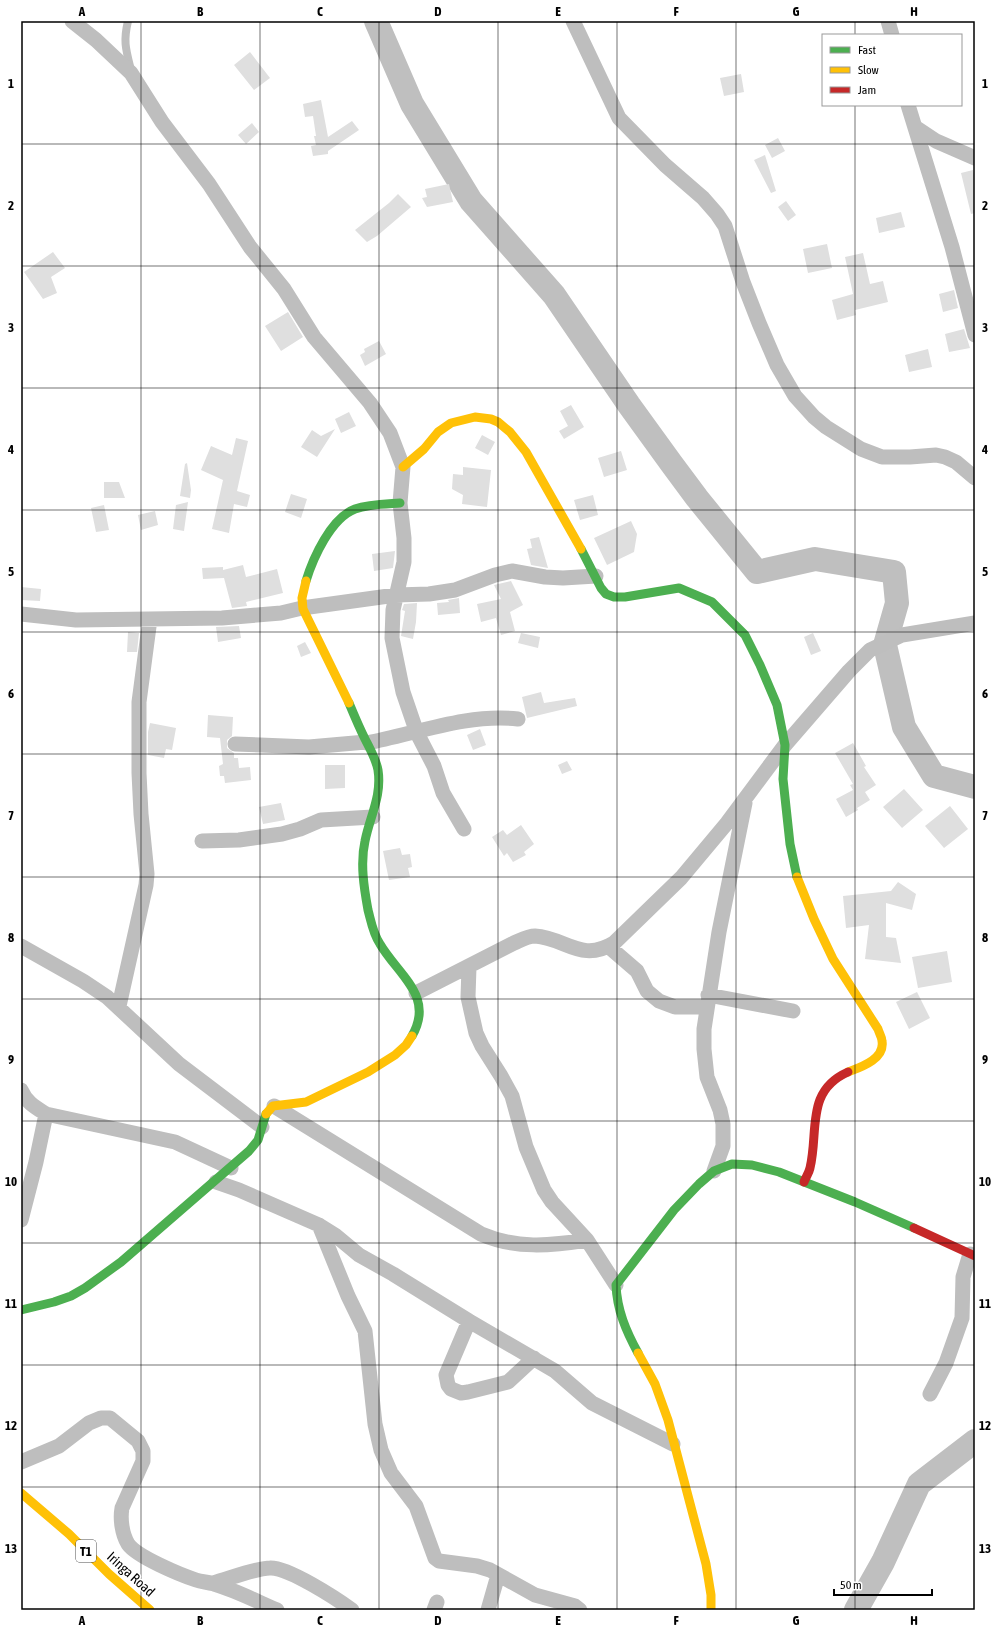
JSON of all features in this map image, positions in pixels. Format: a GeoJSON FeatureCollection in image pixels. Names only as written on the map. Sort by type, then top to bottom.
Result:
{"type":"FeatureCollection","features":[{"type":"Feature","properties":{"kind":"main road"},"geometry":{"type":"LineString","coordinates":[[403,467],[424,448],[438,432],[460,419],[475,417],[486,418],[499,423],[512,433],[526,452],[596,576],[601,588],[606,594],[614,597],[625,597],[679,588],[712,602],[745,635],[777,705],[785,746],[783,779],[791,854],[797,876],[814,919],[833,959],[878,1029],[883,1040],[882,1050],[876,1058],[837,1078],[827,1086],[818,1107],[810,1169],[804,1182]]}},
{"type":"Feature","properties":{"kind":"main road"},"geometry":{"type":"LineString","coordinates":[[21,1310],[54,1302],[85,1288],[121,1262],[216,1182],[256,1146],[267,1113],[274,1106],[305,1103],[377,1066],[404,1048],[416,1029],[420,1017],[420,1005],[416,993],[384,952],[376,938],[370,919],[365,886],[363,852],[365,840],[380,793],[376,762],[339,681],[302,608],[305,586],[313,562],[332,526],[344,513],[354,508],[400,503]]}},
{"type":"Feature","properties":{"kind":"main road"},"geometry":{"type":"LineString","coordinates":[[711,1610],[708,1581],[696,1523],[659,1393],[652,1375],[635,1347],[618,1310],[615,1295],[616,1285],[674,1210],[714,1171],[732,1164],[752,1165],[804,1182],[855,1202],[972,1255]]}},
{"type":"Feature","properties":{"kind":"main road","name":"Iringa Road"},"geometry":{"type":"LineString","coordinates":[[24,1497],[69,1534],[109,1574],[150,1610]]}},
{"type":"Feature","properties":{"kind":"street"},"geometry":{"type":"LineString","coordinates":[[72,21],[96,40],[131,73],[162,122],[209,184],[250,247],[284,288],[314,337],[370,403],[390,433],[403,467],[400,503],[404,538],[404,562],[393,610],[392,638],[403,692],[417,733],[434,766],[444,793],[464,829]]}},
{"type":"Feature","properties":{"kind":"street"},"geometry":{"type":"LineString","coordinates":[[573,21],[619,118],[665,165],[702,198],[717,214],[725,226],[743,282],[759,323],[777,365],[795,396],[814,417],[826,427],[861,449],[882,457],[945,457],[956,462],[975,478]]}},
{"type":"Feature","properties":{"kind":"street"},"geometry":{"type":"LineString","coordinates":[[888,21],[892,34]]}},
{"type":"Feature","properties":{"kind":"street"},"geometry":{"type":"LineString","coordinates":[[908,106],[952,247],[975,335]]}},
{"type":"Feature","properties":{"kind":"street"},"geometry":{"type":"LineString","coordinates":[[915,127],[936,140],[975,158]]}},
{"type":"Feature","properties":{"kind":"street"},"geometry":{"type":"LineString","coordinates":[[21,614],[76,620],[222,618],[280,613],[302,608],[396,595],[429,594],[455,590],[495,575],[512,572],[563,578],[596,576]]}},
{"type":"Feature","properties":{"kind":"street"},"geometry":{"type":"LineString","coordinates":[[119,1006],[146,885],[147,874],[141,814],[139,773],[139,702],[150,619]]}},
{"type":"Feature","properties":{"kind":"street"},"geometry":{"type":"LineString","coordinates":[[416,993],[514,943],[534,936],[576,949],[590,951],[608,946],[629,930],[644,912],[681,878],[746,799],[785,746],[848,671],[870,650],[902,635],[975,623]]}},
{"type":"Feature","properties":{"kind":"street"},"geometry":{"type":"LineString","coordinates":[[235,744],[309,747],[366,742],[417,733],[485,718],[518,719]]}},
{"type":"Feature","properties":{"kind":"street"},"geometry":{"type":"LineString","coordinates":[[714,1171],[723,1146],[723,1124],[720,1110],[707,1077],[704,1029],[707,1001],[719,932],[746,799]]}},
{"type":"Feature","properties":{"kind":"street"},"geometry":{"type":"LineString","coordinates":[[202,841],[239,840],[267,836],[300,829],[321,820],[373,817]]}},
{"type":"Feature","properties":{"kind":"street"},"geometry":{"type":"LineString","coordinates":[[21,946],[83,981],[119,1006],[148,1036],[179,1064],[262,1127]]}},
{"type":"Feature","properties":{"kind":"street"},"geometry":{"type":"LineString","coordinates":[[608,946],[637,971],[647,991],[659,1001],[675,1007],[707,1001],[793,1011]]}},
{"type":"Feature","properties":{"kind":"street"},"geometry":{"type":"LineString","coordinates":[[469,967],[468,998],[476,1033],[482,1046],[512,1096],[524,1139],[541,1184],[552,1202],[587,1240],[616,1285]]}},
{"type":"Feature","properties":{"kind":"street"},"geometry":{"type":"LineString","coordinates":[[21,1090],[24,1097],[31,1105],[46,1114],[176,1142],[231,1168]]}},
{"type":"Feature","properties":{"kind":"street"},"geometry":{"type":"LineString","coordinates":[[274,1106],[487,1237],[513,1244],[538,1246],[587,1240]]}},
{"type":"Feature","properties":{"kind":"street"},"geometry":{"type":"LineString","coordinates":[[21,1220],[36,1162],[46,1114]]}},
{"type":"Feature","properties":{"kind":"street"},"geometry":{"type":"LineString","coordinates":[[723,1146],[752,1165]]}},
{"type":"Feature","properties":{"kind":"street"},"geometry":{"type":"LineString","coordinates":[[216,1182],[239,1190],[319,1225],[335,1235],[359,1255],[555,1371],[592,1403],[673,1444]]}},
{"type":"Feature","properties":{"kind":"street"},"geometry":{"type":"LineString","coordinates":[[319,1225],[348,1296],[365,1331],[375,1424],[381,1450],[391,1473],[416,1506],[436,1560],[477,1566],[490,1570],[535,1595],[575,1606],[580,1610]]}},
{"type":"Feature","properties":{"kind":"street"},"geometry":{"type":"LineString","coordinates":[[930,1394],[946,1364],[962,1318],[963,1277],[972,1255]]}},
{"type":"Feature","properties":{"kind":"street"},"geometry":{"type":"LineString","coordinates":[[469,1321],[446,1375],[448,1385],[451,1389],[461,1393],[508,1382],[534,1358]]}},
{"type":"Feature","properties":{"kind":"street"},"geometry":{"type":"LineString","coordinates":[[21,1462],[59,1446],[89,1423],[101,1418],[110,1418],[138,1441],[143,1451],[143,1461],[120,1515],[122,1527],[129,1545],[148,1559],[195,1580],[213,1583],[277,1610]]}},
{"type":"Feature","properties":{"kind":"street"},"geometry":{"type":"LineString","coordinates":[[213,1583],[265,1568],[277,1568],[315,1586],[352,1610]]}},
{"type":"Feature","properties":{"kind":"street"},"geometry":{"type":"LineString","coordinates":[[488,1610],[498,1575]]}},
{"type":"Feature","properties":{"kind":"lane"},"geometry":{"type":"LineString","coordinates":[[128,21],[124,36],[131,73]]}},
{"type":"Feature","properties":{"kind":"building"},"geometry":{"type":"Polygon","coordinates":[[[250,52],[270,78],[254,90],[234,65],[250,52]]]}},
{"type":"Feature","properties":{"kind":"building"},"geometry":{"type":"Polygon","coordinates":[[[741,74],[744,92],[724,96],[720,78],[741,74]]]}},
{"type":"Feature","properties":{"kind":"building"},"geometry":{"type":"Polygon","coordinates":[[[321,100],[328,137],[352,121],[359,130],[328,151],[328,154],[313,156],[311,146],[316,145],[314,136],[316,136],[313,116],[305,117],[303,104],[321,100]]]}},
{"type":"Feature","properties":{"kind":"building"},"geometry":{"type":"Polygon","coordinates":[[[252,123],[259,132],[246,144],[238,135],[252,123]]]}},
{"type":"Feature","properties":{"kind":"building"},"geometry":{"type":"Polygon","coordinates":[[[778,138],[785,151],[772,158],[765,145],[778,138]]]}},
{"type":"Feature","properties":{"kind":"building"},"geometry":{"type":"Polygon","coordinates":[[[765,155],[776,191],[771,193],[754,160],[765,155]]]}},
{"type":"Feature","properties":{"kind":"building"},"geometry":{"type":"Polygon","coordinates":[[[973,170],[975,180],[975,213],[971,214],[961,173],[973,170]]]}},
{"type":"Feature","properties":{"kind":"building"},"geometry":{"type":"Polygon","coordinates":[[[449,184],[453,202],[427,207],[422,198],[427,197],[425,189],[449,184]]]}},
{"type":"Feature","properties":{"kind":"building"},"geometry":{"type":"Polygon","coordinates":[[[398,194],[411,207],[377,236],[367,242],[355,230],[398,194]]]}},
{"type":"Feature","properties":{"kind":"building"},"geometry":{"type":"Polygon","coordinates":[[[786,201],[796,215],[788,221],[778,207],[786,201]]]}},
{"type":"Feature","properties":{"kind":"building"},"geometry":{"type":"Polygon","coordinates":[[[901,212],[905,227],[879,233],[876,218],[901,212]]]}},
{"type":"Feature","properties":{"kind":"building"},"geometry":{"type":"Polygon","coordinates":[[[827,244],[832,268],[808,273],[803,249],[827,244]]]}},
{"type":"Feature","properties":{"kind":"building"},"geometry":{"type":"Polygon","coordinates":[[[53,252],[65,268],[51,277],[57,293],[43,299],[24,272],[53,252]]]}},
{"type":"Feature","properties":{"kind":"building"},"geometry":{"type":"Polygon","coordinates":[[[863,253],[870,284],[883,281],[888,302],[855,310],[856,315],[837,320],[832,300],[853,294],[845,257],[863,253]]]}},
{"type":"Feature","properties":{"kind":"building"},"geometry":{"type":"Polygon","coordinates":[[[954,290],[958,308],[943,312],[939,294],[954,290]]]}},
{"type":"Feature","properties":{"kind":"building"},"geometry":{"type":"Polygon","coordinates":[[[288,312],[303,337],[281,351],[265,326],[288,312]]]}},
{"type":"Feature","properties":{"kind":"building"},"geometry":{"type":"Polygon","coordinates":[[[964,329],[970,348],[949,352],[945,334],[964,329]]]}},
{"type":"Feature","properties":{"kind":"building"},"geometry":{"type":"Polygon","coordinates":[[[379,341],[386,354],[365,366],[360,355],[365,352],[364,349],[379,341]]]}},
{"type":"Feature","properties":{"kind":"building"},"geometry":{"type":"Polygon","coordinates":[[[928,349],[932,367],[909,372],[905,355],[928,349]]]}},
{"type":"Feature","properties":{"kind":"building"},"geometry":{"type":"Polygon","coordinates":[[[571,405],[584,427],[564,439],[559,431],[568,426],[560,411],[571,405]]]}},
{"type":"Feature","properties":{"kind":"building"},"geometry":{"type":"Polygon","coordinates":[[[349,412],[356,426],[341,433],[335,419],[349,412]]]}},
{"type":"Feature","properties":{"kind":"building"},"geometry":{"type":"Polygon","coordinates":[[[335,429],[317,457],[301,447],[312,430],[321,436],[335,429]]]}},
{"type":"Feature","properties":{"kind":"building"},"geometry":{"type":"Polygon","coordinates":[[[482,435],[495,442],[488,455],[475,448],[482,435]]]}},
{"type":"Feature","properties":{"kind":"building"},"geometry":{"type":"Polygon","coordinates":[[[236,438],[248,441],[237,491],[250,495],[247,507],[234,504],[229,533],[212,529],[223,480],[201,470],[211,446],[232,455],[236,438]]]}},
{"type":"Feature","properties":{"kind":"building"},"geometry":{"type":"Polygon","coordinates":[[[621,451],[627,470],[604,477],[598,458],[621,451]]]}},
{"type":"Feature","properties":{"kind":"building"},"geometry":{"type":"Polygon","coordinates":[[[187,463],[191,490],[190,498],[180,496],[185,464],[187,463]]]}},
{"type":"Feature","properties":{"kind":"building"},"geometry":{"type":"Polygon","coordinates":[[[463,467],[491,470],[487,507],[462,504],[463,495],[452,489],[453,474],[463,475],[463,467]]]}},
{"type":"Feature","properties":{"kind":"building"},"geometry":{"type":"Polygon","coordinates":[[[104,482],[119,482],[125,498],[104,498],[104,482]]]}},
{"type":"Feature","properties":{"kind":"building"},"geometry":{"type":"Polygon","coordinates":[[[291,494],[307,499],[301,518],[285,512],[291,494]]]}},
{"type":"Feature","properties":{"kind":"building"},"geometry":{"type":"Polygon","coordinates":[[[593,495],[598,515],[580,520],[574,500],[593,495]]]}},
{"type":"Feature","properties":{"kind":"building"},"geometry":{"type":"Polygon","coordinates":[[[188,502],[184,531],[173,529],[176,505],[188,502]]]}},
{"type":"Feature","properties":{"kind":"building"},"geometry":{"type":"Polygon","coordinates":[[[104,505],[109,530],[96,532],[91,508],[104,505]]]}},
{"type":"Feature","properties":{"kind":"building"},"geometry":{"type":"Polygon","coordinates":[[[155,511],[158,525],[141,530],[138,515],[155,511]]]}},
{"type":"Feature","properties":{"kind":"building"},"geometry":{"type":"Polygon","coordinates":[[[631,521],[637,534],[634,552],[607,565],[594,538],[631,521]]]}},
{"type":"Feature","properties":{"kind":"building"},"geometry":{"type":"Polygon","coordinates":[[[539,537],[548,568],[531,565],[527,549],[532,548],[530,539],[539,537]]]}},
{"type":"Feature","properties":{"kind":"building"},"geometry":{"type":"Polygon","coordinates":[[[395,551],[393,568],[374,571],[372,554],[395,551]]]}},
{"type":"Feature","properties":{"kind":"building"},"geometry":{"type":"Polygon","coordinates":[[[243,565],[246,577],[277,569],[283,593],[246,602],[247,606],[232,608],[224,578],[203,579],[202,568],[223,567],[223,570],[243,565]]]}},
{"type":"Feature","properties":{"kind":"building"},"geometry":{"type":"Polygon","coordinates":[[[511,581],[523,605],[510,612],[515,631],[501,635],[496,618],[481,622],[477,604],[501,599],[494,585],[511,581]]]}},
{"type":"Feature","properties":{"kind":"building"},"geometry":{"type":"Polygon","coordinates":[[[21,587],[41,589],[40,601],[21,600],[21,587]]]}},
{"type":"Feature","properties":{"kind":"building"},"geometry":{"type":"Polygon","coordinates":[[[459,598],[460,613],[438,615],[437,603],[449,602],[448,600],[459,598]]]}},
{"type":"Feature","properties":{"kind":"building"},"geometry":{"type":"Polygon","coordinates":[[[417,603],[413,639],[401,636],[405,611],[402,610],[404,604],[417,603]]]}},
{"type":"Feature","properties":{"kind":"building"},"geometry":{"type":"Polygon","coordinates":[[[239,626],[241,638],[218,642],[216,627],[239,626]]]}},
{"type":"Feature","properties":{"kind":"building"},"geometry":{"type":"Polygon","coordinates":[[[128,632],[139,633],[137,652],[127,652],[128,632]]]}},
{"type":"Feature","properties":{"kind":"building"},"geometry":{"type":"Polygon","coordinates":[[[521,633],[540,637],[538,648],[518,643],[521,633]]]}},
{"type":"Feature","properties":{"kind":"building"},"geometry":{"type":"Polygon","coordinates":[[[813,633],[821,651],[811,655],[804,637],[813,633]]]}},
{"type":"Feature","properties":{"kind":"building"},"geometry":{"type":"Polygon","coordinates":[[[305,642],[311,653],[301,657],[297,646],[305,642]]]}},
{"type":"Feature","properties":{"kind":"building"},"geometry":{"type":"Polygon","coordinates":[[[541,692],[544,703],[575,698],[577,706],[527,718],[522,697],[541,692]]]}},
{"type":"Feature","properties":{"kind":"building"},"geometry":{"type":"Polygon","coordinates":[[[208,715],[233,717],[232,736],[227,740],[227,748],[234,753],[234,758],[238,758],[239,768],[250,767],[251,780],[225,783],[224,776],[220,776],[219,766],[223,764],[220,738],[207,737],[208,715]]]}},
{"type":"Feature","properties":{"kind":"building"},"geometry":{"type":"Polygon","coordinates":[[[150,723],[176,728],[172,750],[166,749],[164,758],[148,755],[148,732],[150,723]]]}},
{"type":"Feature","properties":{"kind":"building"},"geometry":{"type":"Polygon","coordinates":[[[480,729],[486,745],[473,750],[467,735],[480,729]]]}},
{"type":"Feature","properties":{"kind":"building"},"geometry":{"type":"Polygon","coordinates":[[[853,743],[866,766],[864,767],[876,785],[865,792],[870,800],[857,808],[858,810],[846,817],[836,799],[853,790],[850,785],[853,784],[835,753],[853,743]]]}},
{"type":"Feature","properties":{"kind":"building"},"geometry":{"type":"Polygon","coordinates":[[[567,761],[572,770],[562,774],[558,765],[567,761]]]}},
{"type":"Feature","properties":{"kind":"building"},"geometry":{"type":"Polygon","coordinates":[[[325,765],[345,765],[345,788],[325,789],[325,765]]]}},
{"type":"Feature","properties":{"kind":"building"},"geometry":{"type":"Polygon","coordinates":[[[904,789],[923,810],[902,828],[883,807],[904,789]]]}},
{"type":"Feature","properties":{"kind":"building"},"geometry":{"type":"Polygon","coordinates":[[[281,803],[285,820],[263,824],[259,807],[281,803]]]}},
{"type":"Feature","properties":{"kind":"building"},"geometry":{"type":"Polygon","coordinates":[[[950,806],[968,829],[944,848],[925,826],[950,806]]]}},
{"type":"Feature","properties":{"kind":"building"},"geometry":{"type":"Polygon","coordinates":[[[521,825],[534,844],[524,852],[526,855],[513,862],[507,853],[504,856],[492,837],[503,830],[507,835],[521,825]]]}},
{"type":"Feature","properties":{"kind":"building"},"geometry":{"type":"Polygon","coordinates":[[[400,848],[402,855],[410,854],[412,867],[408,868],[410,877],[389,880],[383,851],[400,848]]]}},
{"type":"Feature","properties":{"kind":"building"},"geometry":{"type":"Polygon","coordinates":[[[898,882],[916,894],[912,910],[886,903],[886,937],[896,938],[901,963],[865,959],[869,925],[846,928],[843,896],[891,891],[898,882]]]}},
{"type":"Feature","properties":{"kind":"building"},"geometry":{"type":"Polygon","coordinates":[[[947,951],[952,982],[918,988],[912,957],[947,951]]]}},
{"type":"Feature","properties":{"kind":"building"},"geometry":{"type":"Polygon","coordinates":[[[917,992],[930,1018],[909,1029],[896,1002],[917,992]]]}},
{"type":"Feature","properties":{"kind":"waterway"},"geometry":{"type":"LineString","coordinates":[[376,21],[412,104],[471,201],[554,295],[629,405],[671,463],[697,498],[757,572],[815,559],[894,572],[897,603],[885,645],[904,727],[934,776],[975,787]]}},
{"type":"Feature","properties":{"kind":"waterway"},"geometry":{"type":"LineString","coordinates":[[856,1610],[883,1562],[919,1484],[975,1441]]}},
{"type":"Feature","properties":{"kind":"traffic: fast"},"geometry":{"type":"LineString","coordinates":[[306,581],[318,550],[331,530],[346,514],[355,509],[366,506],[400,503]]}},
{"type":"Feature","properties":{"kind":"traffic: fast"},"geometry":{"type":"LineString","coordinates":[[581,549],[601,588],[606,594],[614,597],[625,597],[679,588],[712,602],[745,635],[777,705],[785,745],[783,779],[790,844],[797,877]]}},
{"type":"Feature","properties":{"kind":"traffic: fast"},"geometry":{"type":"LineString","coordinates":[[349,703],[374,758],[379,779],[377,797],[367,832],[363,858],[364,884],[368,910],[372,927],[378,940],[417,997],[419,1009],[418,1022],[412,1036]]}},
{"type":"Feature","properties":{"kind":"traffic: fast"},"geometry":{"type":"LineString","coordinates":[[21,1310],[71,1296],[85,1288],[121,1262],[249,1151],[258,1140],[266,1114]]}},
{"type":"Feature","properties":{"kind":"traffic: fast"},"geometry":{"type":"LineString","coordinates":[[638,1353],[620,1312],[616,1285],[674,1210],[714,1171],[732,1164],[752,1165],[779,1172],[855,1202],[914,1228]]}},
{"type":"Feature","properties":{"kind":"traffic: slow"},"geometry":{"type":"LineString","coordinates":[[403,467],[424,449],[438,432],[451,423],[475,417],[491,419],[498,422],[510,432],[526,452],[581,549]]}},
{"type":"Feature","properties":{"kind":"traffic: slow"},"geometry":{"type":"LineString","coordinates":[[306,581],[302,598],[303,609],[349,703]]}},
{"type":"Feature","properties":{"kind":"traffic: slow"},"geometry":{"type":"LineString","coordinates":[[797,877],[814,919],[833,959],[878,1029],[882,1038],[880,1053],[865,1065],[848,1072]]}},
{"type":"Feature","properties":{"kind":"traffic: slow"},"geometry":{"type":"LineString","coordinates":[[266,1114],[273,1106],[306,1102],[368,1072],[395,1055],[406,1045],[412,1036]]}},
{"type":"Feature","properties":{"kind":"traffic: slow"},"geometry":{"type":"LineString","coordinates":[[638,1353],[655,1384],[668,1420],[706,1564],[711,1595],[711,1610]]}},
{"type":"Feature","properties":{"kind":"traffic: slow"},"geometry":{"type":"LineString","coordinates":[[21,1493],[69,1534],[109,1574],[150,1610]]}},
{"type":"Feature","properties":{"kind":"traffic: jam"},"geometry":{"type":"LineString","coordinates":[[804,1182],[810,1168],[816,1113],[819,1101],[825,1090],[834,1080],[848,1072]]}},
{"type":"Feature","properties":{"kind":"traffic: jam"},"geometry":{"type":"LineString","coordinates":[[914,1228],[975,1256]]}}]}
